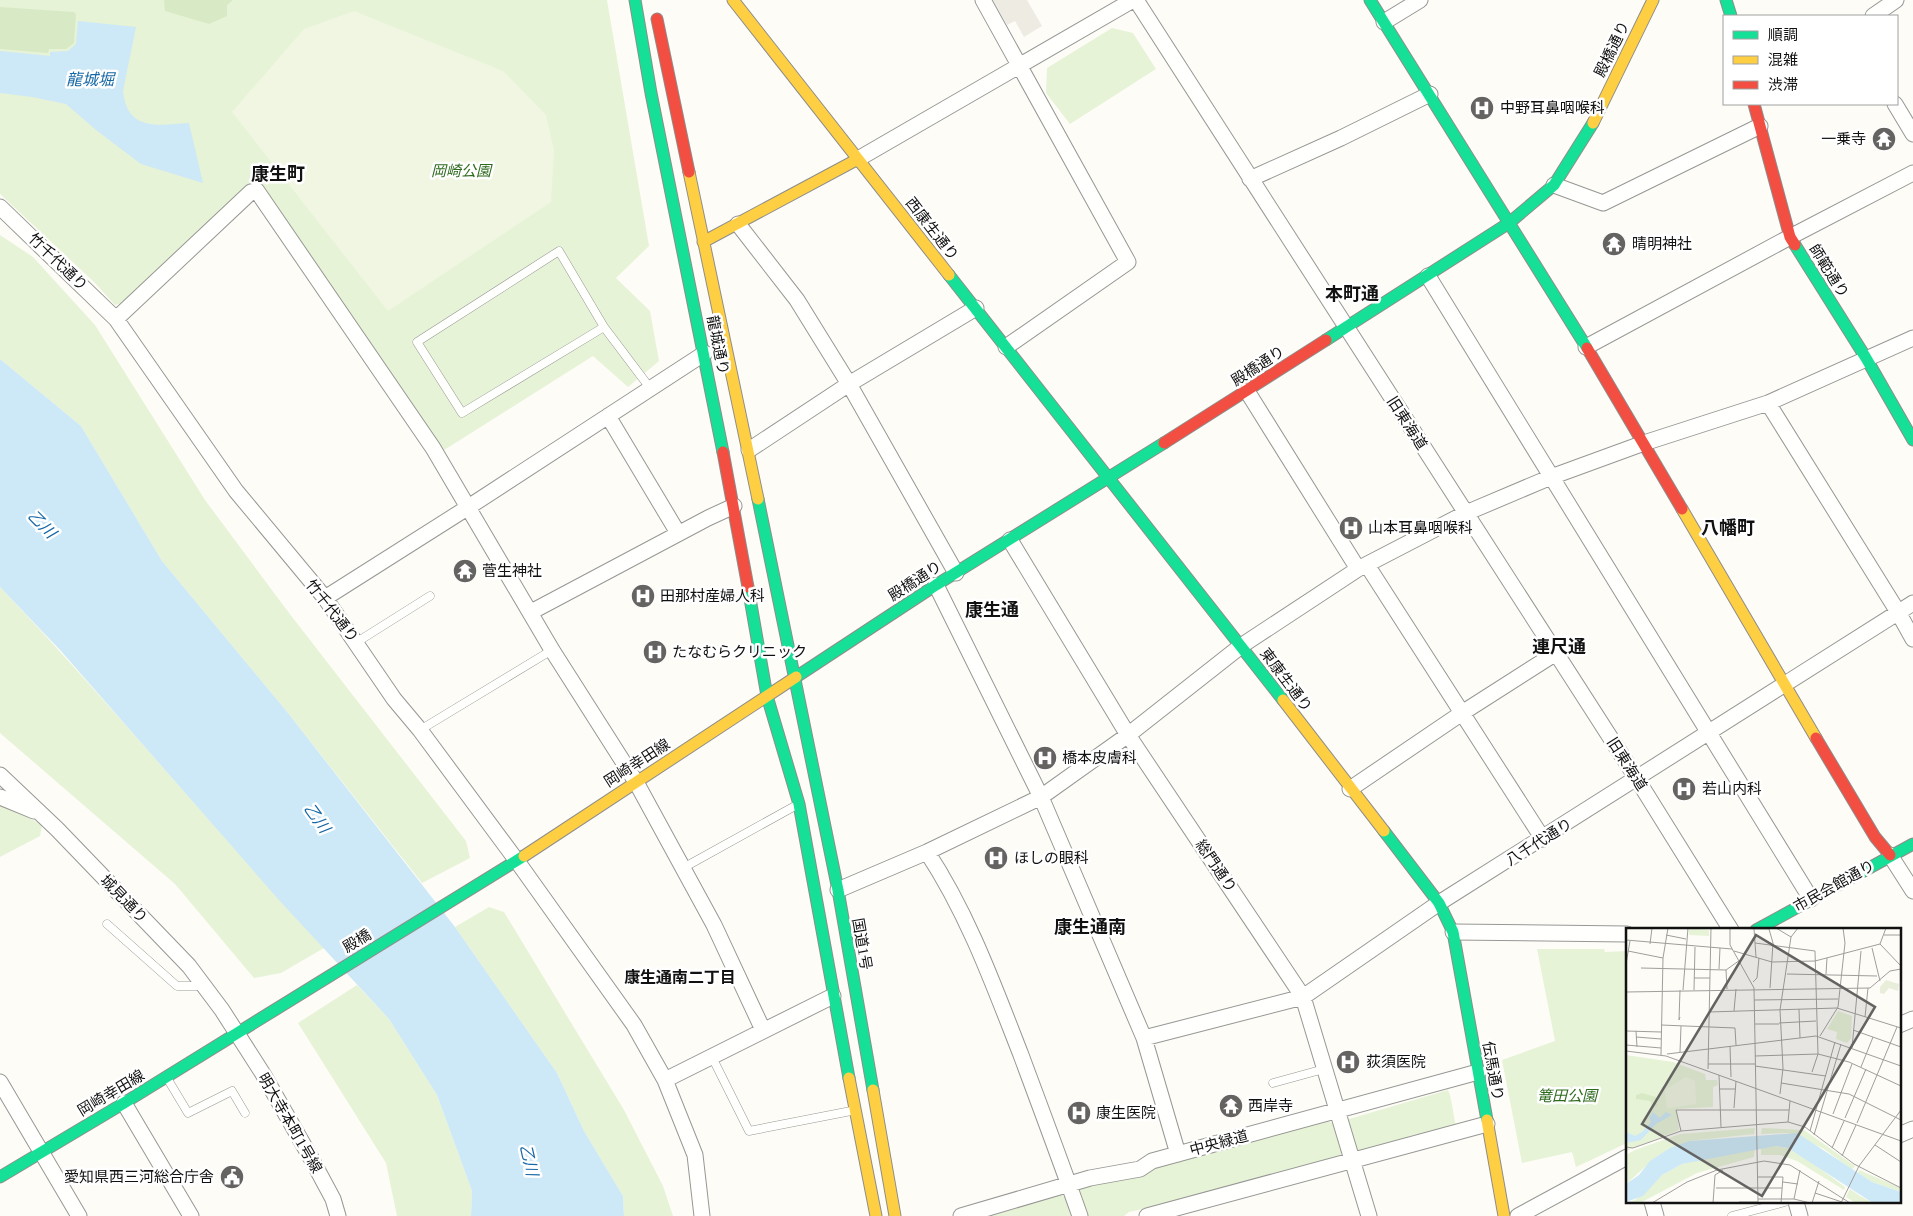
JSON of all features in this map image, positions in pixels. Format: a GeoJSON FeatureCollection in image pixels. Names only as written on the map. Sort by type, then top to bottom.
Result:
{"type":"FeatureCollection","features":[{"type":"Feature","properties":{"kind":"main road","name":"龍城通り"},"geometry":{"type":"LineString","coordinates":[[635,0],[651,93],[705,353],[734,506],[766,696]]}},
{"type":"Feature","properties":{"kind":"main road","name":"西康生通り"},"geometry":{"type":"LineString","coordinates":[[733,0],[1108,476]]}},
{"type":"Feature","properties":{"kind":"main road"},"geometry":{"type":"LineString","coordinates":[[1370,0],[1510,222],[1644,443],[1875,837],[1890,855]]}},
{"type":"Feature","properties":{"kind":"main road","name":"殿橋通り"},"geometry":{"type":"LineString","coordinates":[[796,677],[936,585],[1247,391],[1510,222],[1554,185],[1593,123],[1653,0]]}},
{"type":"Feature","properties":{"kind":"main road"},"geometry":{"type":"LineString","coordinates":[[1726,0],[1731,15]]}},
{"type":"Feature","properties":{"kind":"main road","name":"龍城通り"},"geometry":{"type":"LineString","coordinates":[[655,9],[796,677]]}},
{"type":"Feature","properties":{"kind":"main road","name":"師範通り"},"geometry":{"type":"LineString","coordinates":[[1754,105],[1790,237],[1911,432]]}},
{"type":"Feature","properties":{"kind":"main road"},"geometry":{"type":"LineString","coordinates":[[703,242],[858,159]]}},
{"type":"Feature","properties":{"kind":"main road","name":"東康生通り"},"geometry":{"type":"LineString","coordinates":[[1108,476],[1439,904]]}},
{"type":"Feature","properties":{"kind":"main road","name":"岡崎幸田線"},"geometry":{"type":"LineString","coordinates":[[494,875],[796,677]]}},
{"type":"Feature","properties":{"kind":"main road","name":"国道1号"},"geometry":{"type":"LineString","coordinates":[[796,677],[838,890],[895,1216]]}},
{"type":"Feature","properties":{"kind":"main road"},"geometry":{"type":"LineString","coordinates":[[766,696],[799,804],[833,996],[876,1216]]}},
{"type":"Feature","properties":{"kind":"main road","name":"市民会館通り"},"geometry":{"type":"LineString","coordinates":[[1760,928],[1913,844]]}},
{"type":"Feature","properties":{"kind":"main road","name":"殿橋"},"geometry":{"type":"LineString","coordinates":[[236,1033],[494,875]]}},
{"type":"Feature","properties":{"kind":"main road","name":"伝馬通り"},"geometry":{"type":"LineString","coordinates":[[1439,904],[1453,932],[1504,1216]]}},
{"type":"Feature","properties":{"kind":"main road","name":"岡崎幸田線"},"geometry":{"type":"LineString","coordinates":[[0,1177],[236,1033]]}},
{"type":"Feature","properties":{"kind":"street"},"geometry":{"type":"LineString","coordinates":[[983,0],[1128,262],[1006,346]]}},
{"type":"Feature","properties":{"kind":"street"},"geometry":{"type":"LineString","coordinates":[[858,159],[1134,0]]}},
{"type":"Feature","properties":{"kind":"street","name":"旧東海道"},"geometry":{"type":"LineString","coordinates":[[1134,0],[1637,779],[1730,928]]}},
{"type":"Feature","properties":{"kind":"street"},"geometry":{"type":"LineString","coordinates":[[1384,22],[1420,0]]}},
{"type":"Feature","properties":{"kind":"street"},"geometry":{"type":"LineString","coordinates":[[1874,15],[1896,0]]}},
{"type":"Feature","properties":{"kind":"street"},"geometry":{"type":"LineString","coordinates":[[1250,179],[1341,138],[1430,94]]}},
{"type":"Feature","properties":{"kind":"street"},"geometry":{"type":"LineString","coordinates":[[1896,105],[1913,134]]}},
{"type":"Feature","properties":{"kind":"street"},"geometry":{"type":"LineString","coordinates":[[1554,185],[1603,204],[1760,126]]}},
{"type":"Feature","properties":{"kind":"street"},"geometry":{"type":"LineString","coordinates":[[1586,347],[1913,173]]}},
{"type":"Feature","properties":{"kind":"street"},"geometry":{"type":"LineString","coordinates":[[116,318],[251,192],[257,191],[433,448],[552,650],[636,782],[714,925],[763,1030]]}},
{"type":"Feature","properties":{"kind":"street","name":"竹千代通り"},"geometry":{"type":"LineString","coordinates":[[0,207],[116,318],[236,491],[325,598],[357,642],[394,699],[420,730],[517,860],[634,1025],[665,1080],[695,1155],[702,1216]]}},
{"type":"Feature","properties":{"kind":"street"},"geometry":{"type":"LineString","coordinates":[[738,224],[797,300],[849,384],[956,573]]}},
{"type":"Feature","properties":{"kind":"street"},"geometry":{"type":"LineString","coordinates":[[1428,276],[1811,899]]}},
{"type":"Feature","properties":{"kind":"street"},"geometry":{"type":"LineString","coordinates":[[749,450],[849,384],[976,308]]}},
{"type":"Feature","properties":{"kind":"street"},"geometry":{"type":"LineString","coordinates":[[838,890],[927,852],[1042,798],[1128,735],[1241,646],[1362,567],[1466,513],[1551,477],[1644,443],[1768,403],[1913,338]]}},
{"type":"Feature","properties":{"kind":"street"},"geometry":{"type":"LineString","coordinates":[[325,598],[705,353]]}},
{"type":"Feature","properties":{"kind":"street"},"geometry":{"type":"LineString","coordinates":[[1247,391],[1362,567],[1462,713],[1543,839]]}},
{"type":"Feature","properties":{"kind":"street"},"geometry":{"type":"LineString","coordinates":[[1768,403],[1913,639]]}},
{"type":"Feature","properties":{"kind":"street"},"geometry":{"type":"LineString","coordinates":[[608,416],[678,534]]}},
{"type":"Feature","properties":{"kind":"street"},"geometry":{"type":"LineString","coordinates":[[531,612],[734,506]]}},
{"type":"Feature","properties":{"kind":"street","name":"総門通り"},"geometry":{"type":"LineString","coordinates":[[1010,540],[1128,735],[1303,997],[1369,1216]]}},
{"type":"Feature","properties":{"kind":"street"},"geometry":{"type":"LineString","coordinates":[[936,585],[1042,798],[1144,1038],[1178,1154]]}},
{"type":"Feature","properties":{"kind":"street","name":"八千代通り"},"geometry":{"type":"LineString","coordinates":[[1144,1038],[1303,997],[1439,904],[1913,603]]}},
{"type":"Feature","properties":{"kind":"street"},"geometry":{"type":"LineString","coordinates":[[1350,789],[1462,713],[1556,653]]}},
{"type":"Feature","properties":{"kind":"street","name":"城見通り"},"geometry":{"type":"LineString","coordinates":[[0,775],[42,815],[189,966],[222,1010],[236,1033]]}},
{"type":"Feature","properties":{"kind":"street"},"geometry":{"type":"LineString","coordinates":[[0,797],[42,815]]}},
{"type":"Feature","properties":{"kind":"street"},"geometry":{"type":"LineString","coordinates":[[927,852],[977,944],[1080,1216]]}},
{"type":"Feature","properties":{"kind":"street"},"geometry":{"type":"LineString","coordinates":[[1890,855],[1913,892]]}},
{"type":"Feature","properties":{"kind":"street"},"geometry":{"type":"LineString","coordinates":[[1453,932],[1626,934]]}},
{"type":"Feature","properties":{"kind":"street"},"geometry":{"type":"LineString","coordinates":[[665,1080],[833,996]]}},
{"type":"Feature","properties":{"kind":"street"},"geometry":{"type":"LineString","coordinates":[[1900,1025],[1913,1019]]}},
{"type":"Feature","properties":{"kind":"street","name":"明大寺本町1号線"},"geometry":{"type":"LineString","coordinates":[[236,1033],[263,1074],[311,1158],[333,1199],[338,1216]]}},
{"type":"Feature","properties":{"kind":"street","name":"中央緑道"},"geometry":{"type":"LineString","coordinates":[[961,1216],[1090,1178],[1140,1169],[1152,1161],[1478,1072]]}},
{"type":"Feature","properties":{"kind":"street"},"geometry":{"type":"LineString","coordinates":[[0,1082],[79,1216]]}},
{"type":"Feature","properties":{"kind":"street"},"geometry":{"type":"LineString","coordinates":[[124,1103],[191,1216]]}},
{"type":"Feature","properties":{"kind":"street"},"geometry":{"type":"LineString","coordinates":[[1147,1216],[1487,1124]]}},
{"type":"Feature","properties":{"kind":"street"},"geometry":{"type":"LineString","coordinates":[[1900,1135],[1913,1129]]}},
{"type":"Feature","properties":{"kind":"street"},"geometry":{"type":"LineString","coordinates":[[1518,1216],[1626,1158]]}},
{"type":"Feature","properties":{"kind":"lane"},"geometry":{"type":"LineString","coordinates":[[604,327],[462,413],[417,342],[558,251],[604,327],[650,388]]}},
{"type":"Feature","properties":{"kind":"lane"},"geometry":{"type":"LineString","coordinates":[[357,642],[430,596]]}},
{"type":"Feature","properties":{"kind":"lane"},"geometry":{"type":"LineString","coordinates":[[420,730],[552,650]]}},
{"type":"Feature","properties":{"kind":"lane"},"geometry":{"type":"LineString","coordinates":[[683,868],[799,804]]}},
{"type":"Feature","properties":{"kind":"lane"},"geometry":{"type":"LineString","coordinates":[[107,924],[177,986],[203,986]]}},
{"type":"Feature","properties":{"kind":"lane"},"geometry":{"type":"LineString","coordinates":[[712,1057],[749,1131],[856,1110]]}},
{"type":"Feature","properties":{"kind":"lane"},"geometry":{"type":"LineString","coordinates":[[1273,1083],[1324,1069]]}},
{"type":"Feature","properties":{"kind":"lane"},"geometry":{"type":"LineString","coordinates":[[166,1077],[188,1113],[232,1091],[245,1113]]}},
{"type":"Feature","properties":{"kind":"lane"},"geometry":{"type":"LineString","coordinates":[[1732,1216],[1777,1204]]}},
{"type":"Feature","properties":{"kind":"green space","name":"岡崎公園"},"geometry":{"type":"Polygon","coordinates":[[[0,0],[607,0],[649,246],[616,278],[650,311],[659,361],[628,387],[593,356],[441,452],[384,363],[273,200],[266,192],[250,184],[139,292],[122,303],[115,305],[94,282],[0,194],[0,0]]]}},
{"type":"Feature","properties":{"kind":"green space"},"geometry":{"type":"Polygon","coordinates":[[[164,0],[233,0],[227,5],[227,16],[209,24],[165,11],[164,0]]]}},
{"type":"Feature","properties":{"kind":"green space"},"geometry":{"type":"Polygon","coordinates":[[[0,7],[74,12],[76,14],[74,43],[66,49],[49,49],[48,53],[0,49],[0,7]]]}},
{"type":"Feature","properties":{"kind":"green space"},"geometry":{"type":"Polygon","coordinates":[[[354,11],[503,71],[546,115],[554,150],[551,202],[388,311],[232,112],[304,29],[354,11]]]}},
{"type":"Feature","properties":{"kind":"green space"},"geometry":{"type":"Polygon","coordinates":[[[1112,28],[1133,33],[1156,69],[1070,124],[1046,93],[1047,68],[1112,28]]]}},
{"type":"Feature","properties":{"kind":"green space"},"geometry":{"type":"Polygon","coordinates":[[[0,235],[33,257],[95,325],[205,500],[289,613],[466,841],[470,858],[422,883],[288,713],[162,561],[81,426],[0,359],[0,235]]]}},
{"type":"Feature","properties":{"kind":"green space"},"geometry":{"type":"Polygon","coordinates":[[[0,587],[82,676],[324,948],[281,973],[254,978],[175,884],[0,733],[0,587]]]}},
{"type":"Feature","properties":{"kind":"green space"},"geometry":{"type":"Polygon","coordinates":[[[0,802],[42,825],[40,836],[0,857],[0,802]]]}},
{"type":"Feature","properties":{"kind":"green space"},"geometry":{"type":"Polygon","coordinates":[[[489,907],[504,912],[624,1110],[663,1186],[673,1216],[624,1216],[623,1196],[584,1131],[557,1073],[455,927],[489,907]]]}},
{"type":"Feature","properties":{"kind":"green space","name":"篭田公園"},"geometry":{"type":"Polygon","coordinates":[[[1537,949],[1604,949],[1605,952],[1626,951],[1626,1143],[1576,1167],[1572,1152],[1522,1163],[1502,1060],[1555,1041],[1537,949]]]}},
{"type":"Feature","properties":{"kind":"green space"},"geometry":{"type":"Polygon","coordinates":[[[357,985],[389,1019],[437,1095],[472,1191],[471,1216],[397,1216],[386,1163],[298,1023],[357,985]]]}},
{"type":"Feature","properties":{"kind":"green space"},"geometry":{"type":"Polygon","coordinates":[[[1448,1090],[1456,1125],[1445,1130],[1413,1135],[1376,1150],[1362,1151],[1355,1149],[1347,1124],[1349,1119],[1448,1090]]]}},
{"type":"Feature","properties":{"kind":"green space"},"geometry":{"type":"Polygon","coordinates":[[[1328,1121],[1336,1125],[1343,1148],[1340,1157],[1175,1202],[1129,1212],[1124,1216],[1087,1216],[1079,1196],[1080,1188],[1154,1166],[1328,1121]]]}},
{"type":"Feature","properties":{"kind":"green space"},"geometry":{"type":"Polygon","coordinates":[[[1060,1194],[1065,1198],[1071,1216],[978,1216],[1060,1194]]]}},
{"type":"Feature","properties":{"kind":"shaded area"},"geometry":{"type":"Polygon","coordinates":[[[993,0],[1027,0],[1042,26],[1024,37],[1015,21],[1007,25],[993,0]]]}},
{"type":"Feature","properties":{"kind":"water","name":"龍城堀"},"geometry":{"type":"Polygon","coordinates":[[[78,21],[136,27],[123,91],[126,104],[131,114],[138,120],[146,123],[167,125],[189,123],[203,183],[141,164],[96,130],[66,104],[0,93],[0,51],[50,56],[50,52],[68,51],[76,44],[78,21]]]}},
{"type":"Feature","properties":{"kind":"water","name":"乙川"},"geometry":{"type":"Polygon","coordinates":[[[0,359],[81,426],[162,561],[288,713],[455,927],[557,1073],[584,1131],[623,1196],[624,1216],[471,1216],[472,1191],[437,1095],[389,1019],[278,899],[61,651],[0,587],[0,359]]]}},
{"type":"Feature","properties":{"kind":"traffic: fast"},"geometry":{"type":"LineString","coordinates":[[635,0],[651,93],[723,452]]}},
{"type":"Feature","properties":{"kind":"traffic: fast"},"geometry":{"type":"LineString","coordinates":[[1370,0],[1587,348]]}},
{"type":"Feature","properties":{"kind":"traffic: fast"},"geometry":{"type":"LineString","coordinates":[[1726,0],[1731,15]]}},
{"type":"Feature","properties":{"kind":"traffic: fast"},"geometry":{"type":"LineString","coordinates":[[1326,340],[1509,223],[1554,185],[1593,123]]}},
{"type":"Feature","properties":{"kind":"traffic: fast"},"geometry":{"type":"LineString","coordinates":[[1795,245],[1866,358],[1913,440]]}},
{"type":"Feature","properties":{"kind":"traffic: fast"},"geometry":{"type":"LineString","coordinates":[[949,275],[1283,700]]}},
{"type":"Feature","properties":{"kind":"traffic: fast"},"geometry":{"type":"LineString","coordinates":[[796,677],[936,585],[1164,443]]}},
{"type":"Feature","properties":{"kind":"traffic: fast"},"geometry":{"type":"LineString","coordinates":[[758,499],[838,890],[873,1090]]}},
{"type":"Feature","properties":{"kind":"traffic: fast"},"geometry":{"type":"LineString","coordinates":[[748,587],[767,696],[799,804],[849,1078]]}},
{"type":"Feature","properties":{"kind":"traffic: fast"},"geometry":{"type":"LineString","coordinates":[[1384,831],[1439,903],[1453,932],[1487,1120]]}},
{"type":"Feature","properties":{"kind":"traffic: fast"},"geometry":{"type":"LineString","coordinates":[[1760,928],[1913,844]]}},
{"type":"Feature","properties":{"kind":"traffic: fast"},"geometry":{"type":"LineString","coordinates":[[0,1177],[124,1103],[524,856]]}},
{"type":"Feature","properties":{"kind":"traffic: slow"},"geometry":{"type":"LineString","coordinates":[[733,0],[949,275]]}},
{"type":"Feature","properties":{"kind":"traffic: slow"},"geometry":{"type":"LineString","coordinates":[[1593,123],[1653,0]]}},
{"type":"Feature","properties":{"kind":"traffic: slow"},"geometry":{"type":"LineString","coordinates":[[703,242],[858,159]]}},
{"type":"Feature","properties":{"kind":"traffic: slow"},"geometry":{"type":"LineString","coordinates":[[689,172],[758,499]]}},
{"type":"Feature","properties":{"kind":"traffic: slow"},"geometry":{"type":"LineString","coordinates":[[1682,509],[1816,738]]}},
{"type":"Feature","properties":{"kind":"traffic: slow"},"geometry":{"type":"LineString","coordinates":[[524,856],[796,677]]}},
{"type":"Feature","properties":{"kind":"traffic: slow"},"geometry":{"type":"LineString","coordinates":[[1283,700],[1384,831]]}},
{"type":"Feature","properties":{"kind":"traffic: slow"},"geometry":{"type":"LineString","coordinates":[[849,1078],[876,1216]]}},
{"type":"Feature","properties":{"kind":"traffic: slow"},"geometry":{"type":"LineString","coordinates":[[873,1090],[895,1216]]}},
{"type":"Feature","properties":{"kind":"traffic: slow"},"geometry":{"type":"LineString","coordinates":[[1487,1120],[1504,1216]]}},
{"type":"Feature","properties":{"kind":"traffic: jam"},"geometry":{"type":"LineString","coordinates":[[657,19],[689,172]]}},
{"type":"Feature","properties":{"kind":"traffic: jam"},"geometry":{"type":"LineString","coordinates":[[1754,105],[1790,237],[1795,245]]}},
{"type":"Feature","properties":{"kind":"traffic: jam"},"geometry":{"type":"LineString","coordinates":[[1164,443],[1326,340]]}},
{"type":"Feature","properties":{"kind":"traffic: jam"},"geometry":{"type":"LineString","coordinates":[[1587,348],[1682,509]]}},
{"type":"Feature","properties":{"kind":"traffic: jam"},"geometry":{"type":"LineString","coordinates":[[723,452],[748,587]]}},
{"type":"Feature","properties":{"kind":"traffic: jam"},"geometry":{"type":"LineString","coordinates":[[1816,738],[1875,837],[1890,855]]}},
{"type":"Feature","properties":{"kind":"place","name":"中野耳鼻咽喉科"},"geometry":{"type":"Point","coordinates":[1482,108]}},
{"type":"Feature","properties":{"kind":"place","name":"一乗寺"},"geometry":{"type":"Point","coordinates":[1884,139]}},
{"type":"Feature","properties":{"kind":"place","name":"晴明神社"},"geometry":{"type":"Point","coordinates":[1614,244]}},
{"type":"Feature","properties":{"kind":"place","name":"山本耳鼻咽喉科"},"geometry":{"type":"Point","coordinates":[1351,528]}},
{"type":"Feature","properties":{"kind":"place","name":"菅生神社"},"geometry":{"type":"Point","coordinates":[465,571]}},
{"type":"Feature","properties":{"kind":"place","name":"田那村産婦人科"},"geometry":{"type":"Point","coordinates":[643,596]}},
{"type":"Feature","properties":{"kind":"place","name":"たなむらクリニック"},"geometry":{"type":"Point","coordinates":[655,652]}},
{"type":"Feature","properties":{"kind":"place","name":"橋本皮膚科"},"geometry":{"type":"Point","coordinates":[1045,758]}},
{"type":"Feature","properties":{"kind":"place","name":"若山内科"},"geometry":{"type":"Point","coordinates":[1684,789]}},
{"type":"Feature","properties":{"kind":"place","name":"ほしの眼科"},"geometry":{"type":"Point","coordinates":[996,858]}},
{"type":"Feature","properties":{"kind":"place","name":"荻須医院"},"geometry":{"type":"Point","coordinates":[1348,1062]}},
{"type":"Feature","properties":{"kind":"place","name":"西岸寺"},"geometry":{"type":"Point","coordinates":[1231,1106]}},
{"type":"Feature","properties":{"kind":"place","name":"康生医院"},"geometry":{"type":"Point","coordinates":[1079,1113]}},
{"type":"Feature","properties":{"kind":"place","name":"愛知県西三河総合庁舎"},"geometry":{"type":"Point","coordinates":[232,1177]}},
{"type":"Feature","properties":{"kind":"district","name":"康生町"},"geometry":{"type":"Point","coordinates":[278,174]}},
{"type":"Feature","properties":{"kind":"district","name":"本町通"},"geometry":{"type":"Point","coordinates":[1352,294]}},
{"type":"Feature","properties":{"kind":"district","name":"八幡町"},"geometry":{"type":"Point","coordinates":[1728,528]}},
{"type":"Feature","properties":{"kind":"district","name":"康生通"},"geometry":{"type":"Point","coordinates":[992,610]}},
{"type":"Feature","properties":{"kind":"district","name":"連尺通"},"geometry":{"type":"Point","coordinates":[1559,647]}},
{"type":"Feature","properties":{"kind":"district","name":"康生通南"},"geometry":{"type":"Point","coordinates":[1090,927]}},
{"type":"Feature","properties":{"kind":"district","name":"康生通南二丁目"},"geometry":{"type":"Point","coordinates":[680,977]}}]}
